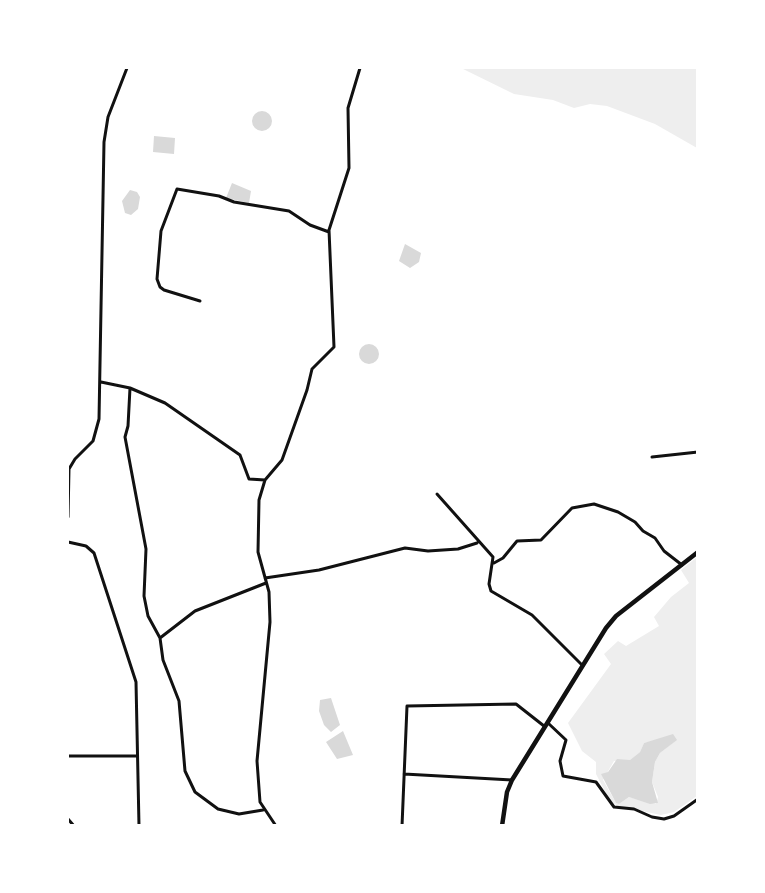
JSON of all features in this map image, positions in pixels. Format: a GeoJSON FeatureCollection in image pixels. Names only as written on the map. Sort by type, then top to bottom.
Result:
{"type":"FeatureCollection","features":[{"type":"Feature","properties":{"kind":"main road"},"geometry":{"type":"LineString","coordinates":[[502,825],[507,792],[512,780],[582,665],[616,616],[698,552]]}},
{"type":"Feature","properties":{"kind":"street"},"geometry":{"type":"LineString","coordinates":[[68,517],[68,474],[75,459],[94,438],[99,419],[104,142],[108,117],[127,68]]}},
{"type":"Feature","properties":{"kind":"street"},"geometry":{"type":"LineString","coordinates":[[276,825],[264,810],[258,794],[257,761],[270,622],[267,583],[258,552],[259,500],[265,480],[282,460],[308,390],[312,369],[319,359],[334,346],[329,232],[349,168],[348,108],[360,68]]}},
{"type":"Feature","properties":{"kind":"street"},"geometry":{"type":"LineString","coordinates":[[200,301],[164,290],[159,287],[157,279],[161,231],[177,189],[289,211],[310,225],[329,232]]}},
{"type":"Feature","properties":{"kind":"street"},"geometry":{"type":"LineString","coordinates":[[101,382],[130,388],[165,403],[240,455],[249,479],[265,480]]}},
{"type":"Feature","properties":{"kind":"street"},"geometry":{"type":"LineString","coordinates":[[130,388],[128,426],[125,437],[145,543],[146,563],[143,572],[147,612],[160,638],[163,660],[179,701],[180,743],[188,781],[195,792],[218,809],[239,814],[264,810]]}},
{"type":"Feature","properties":{"kind":"street"},"geometry":{"type":"LineString","coordinates":[[652,457],[698,452]]}},
{"type":"Feature","properties":{"kind":"street"},"geometry":{"type":"LineString","coordinates":[[437,494],[478,543],[493,557],[495,563],[489,584],[491,591],[532,615],[582,665]]}},
{"type":"Feature","properties":{"kind":"street"},"geometry":{"type":"LineString","coordinates":[[495,563],[503,558],[517,541],[541,540],[572,508],[594,504],[618,512],[635,522],[643,531],[655,538],[664,551],[682,565]]}},
{"type":"Feature","properties":{"kind":"street"},"geometry":{"type":"LineString","coordinates":[[68,542],[86,546],[94,553],[136,682],[138,825]]}},
{"type":"Feature","properties":{"kind":"street"},"geometry":{"type":"LineString","coordinates":[[265,578],[319,570],[405,548],[428,551],[458,549],[478,543]]}},
{"type":"Feature","properties":{"kind":"street"},"geometry":{"type":"LineString","coordinates":[[160,638],[195,611],[267,583]]}},
{"type":"Feature","properties":{"kind":"street"},"geometry":{"type":"LineString","coordinates":[[402,825],[407,706],[516,704],[566,741],[560,761],[562,775],[570,779],[594,781],[614,807],[634,809],[664,819],[674,816],[698,799]]}},
{"type":"Feature","properties":{"kind":"street"},"geometry":{"type":"LineString","coordinates":[[68,756],[137,756]]}},
{"type":"Feature","properties":{"kind":"street"},"geometry":{"type":"LineString","coordinates":[[404,774],[512,780]]}},
{"type":"Feature","properties":{"kind":"street"},"geometry":{"type":"LineString","coordinates":[[68,819],[74,825]]}},
{"type":"Feature","properties":{"kind":"shaded area"},"geometry":{"type":"Polygon","coordinates":[[[461,68],[697,68],[697,148],[655,124],[607,106],[590,104],[574,108],[553,100],[514,94],[461,68]]]}},
{"type":"Feature","properties":{"kind":"shaded area"},"geometry":{"type":"Polygon","coordinates":[[[262,111],[269,114],[272,121],[269,128],[262,131],[255,128],[252,121],[255,114],[262,111]]]}},
{"type":"Feature","properties":{"kind":"shaded area"},"geometry":{"type":"Polygon","coordinates":[[[154,136],[175,138],[174,154],[153,152],[154,136]]]}},
{"type":"Feature","properties":{"kind":"shaded area"},"geometry":{"type":"Polygon","coordinates":[[[232,183],[251,191],[249,203],[226,198],[232,183]]]}},
{"type":"Feature","properties":{"kind":"shaded area"},"geometry":{"type":"Polygon","coordinates":[[[130,190],[137,192],[140,197],[138,209],[131,215],[125,213],[122,201],[130,190]]]}},
{"type":"Feature","properties":{"kind":"shaded area"},"geometry":{"type":"Polygon","coordinates":[[[405,244],[421,253],[419,262],[410,268],[399,261],[405,244]]]}},
{"type":"Feature","properties":{"kind":"shaded area"},"geometry":{"type":"Polygon","coordinates":[[[369,344],[376,347],[379,354],[376,361],[369,364],[362,361],[359,354],[362,347],[369,344]]]}},
{"type":"Feature","properties":{"kind":"shaded area"},"geometry":{"type":"Polygon","coordinates":[[[697,557],[697,796],[674,812],[661,815],[618,806],[610,801],[596,774],[596,762],[582,751],[568,723],[611,664],[604,654],[618,641],[626,646],[659,626],[654,617],[671,597],[689,583],[681,570],[697,557]],[[666,738],[644,743],[640,752],[629,761],[614,761],[603,780],[616,803],[619,804],[629,797],[656,804],[658,797],[652,782],[655,762],[660,753],[675,741],[666,738]]]}},
{"type":"Feature","properties":{"kind":"shaded area"},"geometry":{"type":"Polygon","coordinates":[[[331,698],[340,725],[331,732],[324,725],[319,711],[320,700],[331,698]]]}},
{"type":"Feature","properties":{"kind":"shaded area"},"geometry":{"type":"Polygon","coordinates":[[[343,731],[353,755],[337,759],[326,742],[343,731]]]}},
{"type":"Feature","properties":{"kind":"shaded area"},"geometry":{"type":"Polygon","coordinates":[[[673,734],[677,740],[660,753],[655,762],[652,782],[658,803],[650,804],[629,797],[619,804],[616,803],[601,774],[608,772],[617,759],[630,760],[640,752],[644,743],[673,734]]]}}]}
